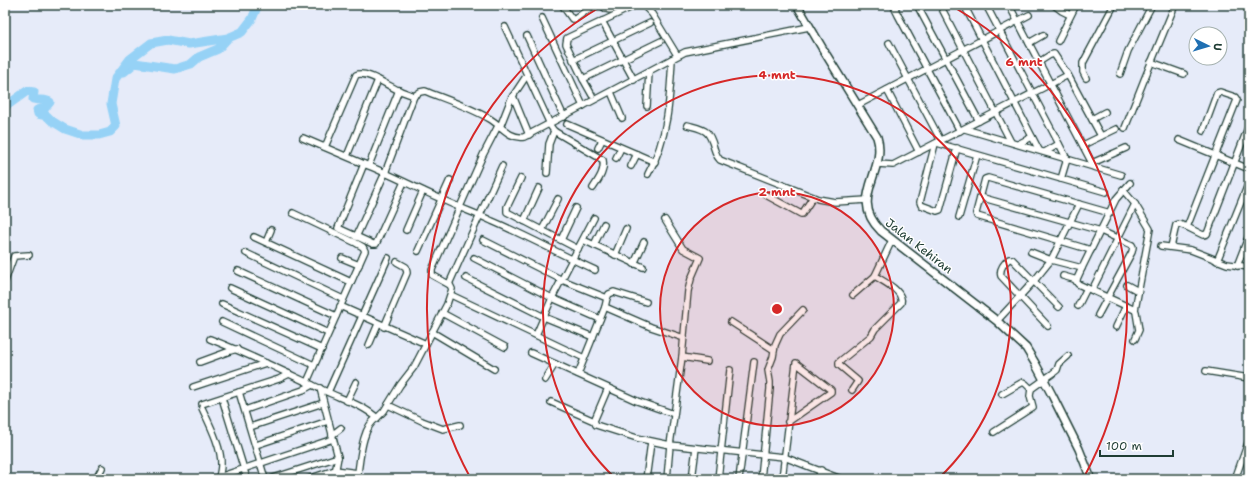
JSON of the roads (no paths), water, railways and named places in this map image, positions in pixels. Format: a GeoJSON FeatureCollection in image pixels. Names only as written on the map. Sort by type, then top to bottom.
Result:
{"type":"FeatureCollection","features":[{"type":"Feature","properties":{"kind":"street"},"geometry":{"type":"LineString","coordinates":[[562,5],[574,19],[587,7],[594,5]]}},
{"type":"Feature","properties":{"kind":"street"},"geometry":{"type":"LineString","coordinates":[[602,5],[605,10],[609,11],[624,5]]}},
{"type":"Feature","properties":{"kind":"street"},"geometry":{"type":"LineString","coordinates":[[643,5],[656,19],[677,55]]}},
{"type":"Feature","properties":{"kind":"street","name":"Jalan Kehiran"},"geometry":{"type":"LineString","coordinates":[[797,5],[877,137],[880,145],[878,164],[869,187],[867,200],[869,214],[872,221],[892,240],[997,321],[1026,348],[1045,381],[1091,479]]}},
{"type":"Feature","properties":{"kind":"street"},"geometry":{"type":"LineString","coordinates":[[897,5],[895,9],[962,130],[1011,142],[1121,174]]}},
{"type":"Feature","properties":{"kind":"street"},"geometry":{"type":"LineString","coordinates":[[917,5],[979,121]]}},
{"type":"Feature","properties":{"kind":"street"},"geometry":{"type":"LineString","coordinates":[[940,5],[1011,142]]}},
{"type":"Feature","properties":{"kind":"street"},"geometry":{"type":"LineString","coordinates":[[964,5],[1039,150]]}},
{"type":"Feature","properties":{"kind":"street"},"geometry":{"type":"LineString","coordinates":[[986,5],[1066,158],[1061,179]]}},
{"type":"Feature","properties":{"kind":"street"},"geometry":{"type":"LineString","coordinates":[[1009,5],[1093,165]]}},
{"type":"Feature","properties":{"kind":"street"},"geometry":{"type":"LineString","coordinates":[[1054,5],[1070,15]]}},
{"type":"Feature","properties":{"kind":"street"},"geometry":{"type":"LineString","coordinates":[[1058,40],[1076,5]]}},
{"type":"Feature","properties":{"kind":"street"},"geometry":{"type":"LineString","coordinates":[[1086,78],[1083,72],[1083,63],[1114,5]]}},
{"type":"Feature","properties":{"kind":"street"},"geometry":{"type":"LineString","coordinates":[[1120,74],[1128,51],[1152,5]]}},
{"type":"Feature","properties":{"kind":"street"},"geometry":{"type":"LineString","coordinates":[[1125,128],[1175,5]]}},
{"type":"Feature","properties":{"kind":"street"},"geometry":{"type":"LineString","coordinates":[[592,95],[573,60],[566,44],[567,38],[632,8]]}},
{"type":"Feature","properties":{"kind":"street"},"geometry":{"type":"LineString","coordinates":[[858,105],[1029,15]]}},
{"type":"Feature","properties":{"kind":"street"},"geometry":{"type":"LineString","coordinates":[[542,18],[583,106]]}},
{"type":"Feature","properties":{"kind":"street"},"geometry":{"type":"LineString","coordinates":[[602,21],[634,80]]}},
{"type":"Feature","properties":{"kind":"street"},"geometry":{"type":"LineString","coordinates":[[573,60],[650,23]]}},
{"type":"Feature","properties":{"kind":"street"},"geometry":{"type":"LineString","coordinates":[[505,27],[554,131],[603,160],[604,165],[601,177],[594,188]]}},
{"type":"Feature","properties":{"kind":"street"},"geometry":{"type":"LineString","coordinates":[[356,236],[385,173],[414,96],[420,92],[425,91],[485,116],[513,136],[520,138],[529,135],[634,80],[677,55],[692,50],[809,27]]}},
{"type":"Feature","properties":{"kind":"street"},"geometry":{"type":"LineString","coordinates":[[1029,43],[1043,35]]}},
{"type":"Feature","properties":{"kind":"street"},"geometry":{"type":"LineString","coordinates":[[527,36],[564,117]]}},
{"type":"Feature","properties":{"kind":"street"},"geometry":{"type":"LineString","coordinates":[[583,79],[661,41]]}},
{"type":"Feature","properties":{"kind":"street"},"geometry":{"type":"LineString","coordinates":[[889,43],[908,79],[938,143],[920,202],[921,205],[937,211],[940,210],[956,148]]}},
{"type":"Feature","properties":{"kind":"street"},"geometry":{"type":"LineString","coordinates":[[1039,62],[1054,54],[1068,75],[1101,136]]}},
{"type":"Feature","properties":{"kind":"street"},"geometry":{"type":"LineString","coordinates":[[648,174],[659,152],[667,116],[672,59]]}},
{"type":"Feature","properties":{"kind":"street"},"geometry":{"type":"LineString","coordinates":[[1151,62],[1184,74]]}},
{"type":"Feature","properties":{"kind":"street"},"geometry":{"type":"LineString","coordinates":[[647,106],[649,72]]}},
{"type":"Feature","properties":{"kind":"street"},"geometry":{"type":"LineString","coordinates":[[325,147],[356,76],[359,74],[367,75],[414,96]]}},
{"type":"Feature","properties":{"kind":"street"},"geometry":{"type":"LineString","coordinates":[[308,479],[335,470],[358,476],[360,455],[371,422],[377,418],[388,405],[414,367],[451,295],[452,287],[434,277],[432,273],[483,155],[499,127],[513,96],[527,75]]}},
{"type":"Feature","properties":{"kind":"street"},"geometry":{"type":"LineString","coordinates":[[878,164],[893,165],[1068,75]]}},
{"type":"Feature","properties":{"kind":"street"},"geometry":{"type":"LineString","coordinates":[[347,156],[378,80]]}},
{"type":"Feature","properties":{"kind":"street"},"geometry":{"type":"LineString","coordinates":[[399,90],[338,228],[376,244],[404,182]]}},
{"type":"Feature","properties":{"kind":"street"},"geometry":{"type":"LineString","coordinates":[[887,90],[919,152]]}},
{"type":"Feature","properties":{"kind":"street"},"geometry":{"type":"LineString","coordinates":[[611,92],[622,118]]}},
{"type":"Feature","properties":{"kind":"street"},"geometry":{"type":"LineString","coordinates":[[1187,227],[1237,100],[1235,97],[1220,92],[1217,93],[1202,131]]}},
{"type":"Feature","properties":{"kind":"street"},"geometry":{"type":"LineString","coordinates":[[513,96],[529,135]]}},
{"type":"Feature","properties":{"kind":"street"},"geometry":{"type":"LineString","coordinates":[[1092,119],[1105,112]]}},
{"type":"Feature","properties":{"kind":"street"},"geometry":{"type":"LineString","coordinates":[[567,124],[655,162]]}},
{"type":"Feature","properties":{"kind":"street"},"geometry":{"type":"LineString","coordinates":[[687,125],[710,134],[716,155],[720,160],[826,202],[867,200]]}},
{"type":"Feature","properties":{"kind":"street"},"geometry":{"type":"LineString","coordinates":[[1171,247],[1176,225],[1179,224],[1203,235],[1207,234],[1249,125]]}},
{"type":"Feature","properties":{"kind":"street"},"geometry":{"type":"LineString","coordinates":[[1083,146],[1116,129]]}},
{"type":"Feature","properties":{"kind":"street"},"geometry":{"type":"LineString","coordinates":[[547,173],[549,144],[554,131]]}},
{"type":"Feature","properties":{"kind":"street"},"geometry":{"type":"LineString","coordinates":[[1018,144],[1032,137]]}},
{"type":"Feature","properties":{"kind":"street"},"geometry":{"type":"LineString","coordinates":[[303,138],[367,164],[595,270]]}},
{"type":"Feature","properties":{"kind":"street"},"geometry":{"type":"LineString","coordinates":[[598,148],[602,140]]}},
{"type":"Feature","properties":{"kind":"street"},"geometry":{"type":"LineString","coordinates":[[1179,140],[1249,169]]}},
{"type":"Feature","properties":{"kind":"street"},"geometry":{"type":"LineString","coordinates":[[938,143],[1106,192]]}},
{"type":"Feature","properties":{"kind":"street"},"geometry":{"type":"LineString","coordinates":[[1045,152],[1059,144]]}},
{"type":"Feature","properties":{"kind":"street"},"geometry":{"type":"LineString","coordinates":[[616,158],[621,148]]}},
{"type":"Feature","properties":{"kind":"street"},"geometry":{"type":"LineString","coordinates":[[1093,165],[1126,148]]}},
{"type":"Feature","properties":{"kind":"street"},"geometry":{"type":"LineString","coordinates":[[631,166],[637,154]]}},
{"type":"Feature","properties":{"kind":"street"},"geometry":{"type":"LineString","coordinates":[[959,217],[977,154]]}},
{"type":"Feature","properties":{"kind":"street"},"geometry":{"type":"LineString","coordinates":[[449,284],[502,166]]}},
{"type":"Feature","properties":{"kind":"street"},"geometry":{"type":"LineString","coordinates":[[521,178],[507,207],[507,212],[578,249]]}},
{"type":"Feature","properties":{"kind":"street"},"geometry":{"type":"LineString","coordinates":[[1091,250],[977,216],[976,213],[986,178],[1110,213]]}},
{"type":"Feature","properties":{"kind":"street"},"geometry":{"type":"LineString","coordinates":[[418,251],[440,199],[450,180]]}},
{"type":"Feature","properties":{"kind":"street"},"geometry":{"type":"LineString","coordinates":[[1217,261],[1249,182]]}},
{"type":"Feature","properties":{"kind":"street"},"geometry":{"type":"LineString","coordinates":[[1077,280],[1116,199],[1130,183]]}},
{"type":"Feature","properties":{"kind":"street"},"geometry":{"type":"LineString","coordinates":[[524,221],[539,188]]}},
{"type":"Feature","properties":{"kind":"street"},"geometry":{"type":"LineString","coordinates":[[1123,190],[1135,204],[1150,232],[1135,310],[1139,330],[1135,338]]}},
{"type":"Feature","properties":{"kind":"street"},"geometry":{"type":"LineString","coordinates":[[406,230],[423,191]]}},
{"type":"Feature","properties":{"kind":"street"},"geometry":{"type":"LineString","coordinates":[[766,195],[800,214],[802,214],[813,198]]}},
{"type":"Feature","properties":{"kind":"street"},"geometry":{"type":"LineString","coordinates":[[980,197],[1101,231],[1132,245],[1133,248],[1098,315]]}},
{"type":"Feature","properties":{"kind":"street"},"geometry":{"type":"LineString","coordinates":[[542,230],[558,199]]}},
{"type":"Feature","properties":{"kind":"street"},"geometry":{"type":"LineString","coordinates":[[997,321],[1051,260],[1079,204]]}},
{"type":"Feature","properties":{"kind":"street"},"geometry":{"type":"LineString","coordinates":[[1078,306],[1118,239],[1135,204]]}},
{"type":"Feature","properties":{"kind":"street"},"geometry":{"type":"LineString","coordinates":[[561,240],[576,208]]}},
{"type":"Feature","properties":{"kind":"street"},"geometry":{"type":"LineString","coordinates":[[245,410],[303,390],[310,383],[314,365],[365,251],[363,247],[293,214]]}},
{"type":"Feature","properties":{"kind":"street"},"geometry":{"type":"LineString","coordinates":[[536,335],[552,298],[594,218]]}},
{"type":"Feature","properties":{"kind":"street"},"geometry":{"type":"LineString","coordinates":[[665,220],[683,249],[700,258],[689,285],[667,479]]}},
{"type":"Feature","properties":{"kind":"street"},"geometry":{"type":"LineString","coordinates":[[594,245],[604,224]]}},
{"type":"Feature","properties":{"kind":"street"},"geometry":{"type":"LineString","coordinates":[[614,254],[626,229]]}},
{"type":"Feature","properties":{"kind":"street"},"geometry":{"type":"LineString","coordinates":[[266,242],[271,230]]}},
{"type":"Feature","properties":{"kind":"street"},"geometry":{"type":"LineString","coordinates":[[1237,266],[1249,235]]}},
{"type":"Feature","properties":{"kind":"street"},"geometry":{"type":"LineString","coordinates":[[254,237],[351,282]]}},
{"type":"Feature","properties":{"kind":"street"},"geometry":{"type":"LineString","coordinates":[[483,240],[562,280],[607,298]]}},
{"type":"Feature","properties":{"kind":"street"},"geometry":{"type":"LineString","coordinates":[[583,240],[643,267]]}},
{"type":"Feature","properties":{"kind":"street"},"geometry":{"type":"LineString","coordinates":[[854,296],[875,276],[892,240]]}},
{"type":"Feature","properties":{"kind":"street"},"geometry":{"type":"LineString","coordinates":[[634,264],[644,242]]}},
{"type":"Feature","properties":{"kind":"street"},"geometry":{"type":"LineString","coordinates":[[1161,246],[1197,252],[1217,261],[1237,266],[1249,267]]}},
{"type":"Feature","properties":{"kind":"street"},"geometry":{"type":"LineString","coordinates":[[1031,252],[1051,260],[1082,268]]}},
{"type":"Feature","properties":{"kind":"street"},"geometry":{"type":"LineString","coordinates":[[246,253],[343,299]]}},
{"type":"Feature","properties":{"kind":"street"},"geometry":{"type":"LineString","coordinates":[[5,281],[14,256],[29,255]]}},
{"type":"Feature","properties":{"kind":"street"},"geometry":{"type":"LineString","coordinates":[[342,258],[359,265]]}},
{"type":"Feature","properties":{"kind":"street"},"geometry":{"type":"LineString","coordinates":[[328,392],[388,258]]}},
{"type":"Feature","properties":{"kind":"street"},"geometry":{"type":"LineString","coordinates":[[474,258],[552,298],[600,319]]}},
{"type":"Feature","properties":{"kind":"street"},"geometry":{"type":"LineString","coordinates":[[1048,326],[1019,297],[1001,276],[1004,263],[1008,259],[1012,259],[1059,307]]}},
{"type":"Feature","properties":{"kind":"street"},"geometry":{"type":"LineString","coordinates":[[384,327],[406,276],[406,267],[397,262]]}},
{"type":"Feature","properties":{"kind":"street"},"geometry":{"type":"LineString","coordinates":[[238,271],[336,316]]}},
{"type":"Feature","properties":{"kind":"street"},"geometry":{"type":"LineString","coordinates":[[852,390],[858,383],[858,380],[839,365],[839,362],[871,336],[875,329],[901,303],[902,299],[900,294],[875,276]]}},
{"type":"Feature","properties":{"kind":"street"},"geometry":{"type":"LineString","coordinates":[[1063,276],[1077,280],[1077,283],[1135,310]]}},
{"type":"Feature","properties":{"kind":"street"},"geometry":{"type":"LineString","coordinates":[[466,278],[544,317],[593,337]]}},
{"type":"Feature","properties":{"kind":"street"},"geometry":{"type":"LineString","coordinates":[[1127,286],[1138,291]]}},
{"type":"Feature","properties":{"kind":"street"},"geometry":{"type":"LineString","coordinates":[[230,288],[328,334]]}},
{"type":"Feature","properties":{"kind":"street"},"geometry":{"type":"LineString","coordinates":[[578,374],[605,307],[607,298],[611,293],[616,292],[646,302]]}},
{"type":"Feature","properties":{"kind":"street"},"geometry":{"type":"LineString","coordinates":[[451,295],[584,358]]}},
{"type":"Feature","properties":{"kind":"street"},"geometry":{"type":"LineString","coordinates":[[222,304],[322,349]]}},
{"type":"Feature","properties":{"kind":"street"},"geometry":{"type":"LineString","coordinates":[[340,306],[384,327],[426,344]]}},
{"type":"Feature","properties":{"kind":"street"},"geometry":{"type":"LineString","coordinates":[[1116,327],[1126,306]]}},
{"type":"Feature","properties":{"kind":"street"},"geometry":{"type":"LineString","coordinates":[[605,307],[651,327],[684,338]]}},
{"type":"Feature","properties":{"kind":"street"},"geometry":{"type":"LineString","coordinates":[[760,479],[770,389],[768,370],[780,334],[803,310]]}},
{"type":"Feature","properties":{"kind":"street"},"geometry":{"type":"LineString","coordinates":[[442,313],[505,347]]}},
{"type":"Feature","properties":{"kind":"street"},"geometry":{"type":"LineString","coordinates":[[222,322],[314,365]]}},
{"type":"Feature","properties":{"kind":"street"},"geometry":{"type":"LineString","coordinates":[[731,322],[774,350]]}},
{"type":"Feature","properties":{"kind":"street"},"geometry":{"type":"LineString","coordinates":[[369,345],[378,324]]}},
{"type":"Feature","properties":{"kind":"street"},"geometry":{"type":"LineString","coordinates":[[432,332],[494,369]]}},
{"type":"Feature","properties":{"kind":"street"},"geometry":{"type":"LineString","coordinates":[[210,339],[237,349],[310,383],[372,413],[377,418]]}},
{"type":"Feature","properties":{"kind":"street"},"geometry":{"type":"LineString","coordinates":[[200,362],[237,349]]}},
{"type":"Feature","properties":{"kind":"street"},"geometry":{"type":"LineString","coordinates":[[532,354],[608,388],[674,414]]}},
{"type":"Feature","properties":{"kind":"street"},"geometry":{"type":"LineString","coordinates":[[1031,389],[1045,381],[1056,371],[1059,364],[1068,356]]}},
{"type":"Feature","properties":{"kind":"street"},"geometry":{"type":"LineString","coordinates":[[682,357],[707,361]]}},
{"type":"Feature","properties":{"kind":"street"},"geometry":{"type":"LineString","coordinates":[[739,479],[754,362]]}},
{"type":"Feature","properties":{"kind":"street"},"geometry":{"type":"LineString","coordinates":[[192,387],[266,363]]}},
{"type":"Feature","properties":{"kind":"street"},"geometry":{"type":"LineString","coordinates":[[545,380],[555,364]]}},
{"type":"Feature","properties":{"kind":"street"},"geometry":{"type":"LineString","coordinates":[[782,479],[788,422],[796,364],[831,390],[831,392],[788,422]]}},
{"type":"Feature","properties":{"kind":"street"},"geometry":{"type":"LineString","coordinates":[[718,479],[730,370]]}},
{"type":"Feature","properties":{"kind":"street"},"geometry":{"type":"LineString","coordinates":[[1206,371],[1249,378]]}},
{"type":"Feature","properties":{"kind":"street"},"geometry":{"type":"LineString","coordinates":[[219,477],[222,464],[211,428],[202,406],[279,379],[289,374]]}},
{"type":"Feature","properties":{"kind":"street"},"geometry":{"type":"LineString","coordinates":[[347,401],[356,382]]}},
{"type":"Feature","properties":{"kind":"street"},"geometry":{"type":"LineString","coordinates":[[1002,394],[1022,382],[1031,389]]}},
{"type":"Feature","properties":{"kind":"street"},"geometry":{"type":"LineString","coordinates":[[320,388],[338,456],[334,479]]}},
{"type":"Feature","properties":{"kind":"street"},"geometry":{"type":"LineString","coordinates":[[594,421],[608,388]]}},
{"type":"Feature","properties":{"kind":"street"},"geometry":{"type":"LineString","coordinates":[[994,432],[1033,407],[1030,396],[1031,389]]}},
{"type":"Feature","properties":{"kind":"street"},"geometry":{"type":"LineString","coordinates":[[239,392],[265,479]]}},
{"type":"Feature","properties":{"kind":"street"},"geometry":{"type":"LineString","coordinates":[[222,398],[247,479]]}},
{"type":"Feature","properties":{"kind":"street"},"geometry":{"type":"LineString","coordinates":[[551,402],[594,421],[596,425],[650,442],[784,457],[841,479]]}},
{"type":"Feature","properties":{"kind":"street"},"geometry":{"type":"LineString","coordinates":[[250,427],[323,403]]}},
{"type":"Feature","properties":{"kind":"street"},"geometry":{"type":"LineString","coordinates":[[388,405],[443,429],[460,425]]}},
{"type":"Feature","properties":{"kind":"street"},"geometry":{"type":"LineString","coordinates":[[256,445],[328,421]]}},
{"type":"Feature","properties":{"kind":"street"},"geometry":{"type":"LineString","coordinates":[[213,479],[333,437],[340,428]]}},
{"type":"Feature","properties":{"kind":"street"},"geometry":{"type":"LineString","coordinates":[[1236,479],[1249,440]]}},
{"type":"Feature","properties":{"kind":"street"},"geometry":{"type":"LineString","coordinates":[[646,479],[650,442]]}},
{"type":"Feature","properties":{"kind":"street"},"geometry":{"type":"LineString","coordinates":[[692,479],[696,448]]}},
{"type":"Feature","properties":{"kind":"street"},"geometry":{"type":"LineString","coordinates":[[270,479],[338,456]]}},
{"type":"Feature","properties":{"kind":"street"},"geometry":{"type":"LineString","coordinates":[[96,479],[102,468]]}},
{"type":"Feature","properties":{"kind":"street"},"geometry":{"type":"LineString","coordinates":[[818,479],[821,470]]}},
{"type":"Feature","properties":{"kind":"waterway"},"geometry":{"type":"LineString","coordinates":[[5,104],[9,104],[27,91],[34,92],[33,99],[50,102],[45,108],[37,110],[38,114],[47,116],[65,129],[83,135],[99,135],[110,132],[116,126],[111,104],[115,79],[130,59],[151,43],[168,40],[189,44],[228,38],[242,32],[252,19],[258,5]]}},
{"type":"Feature","properties":{"kind":"waterway"},"geometry":{"type":"LineString","coordinates":[[124,72],[135,63],[175,69],[191,64],[199,57],[218,49],[228,38]]}}]}
